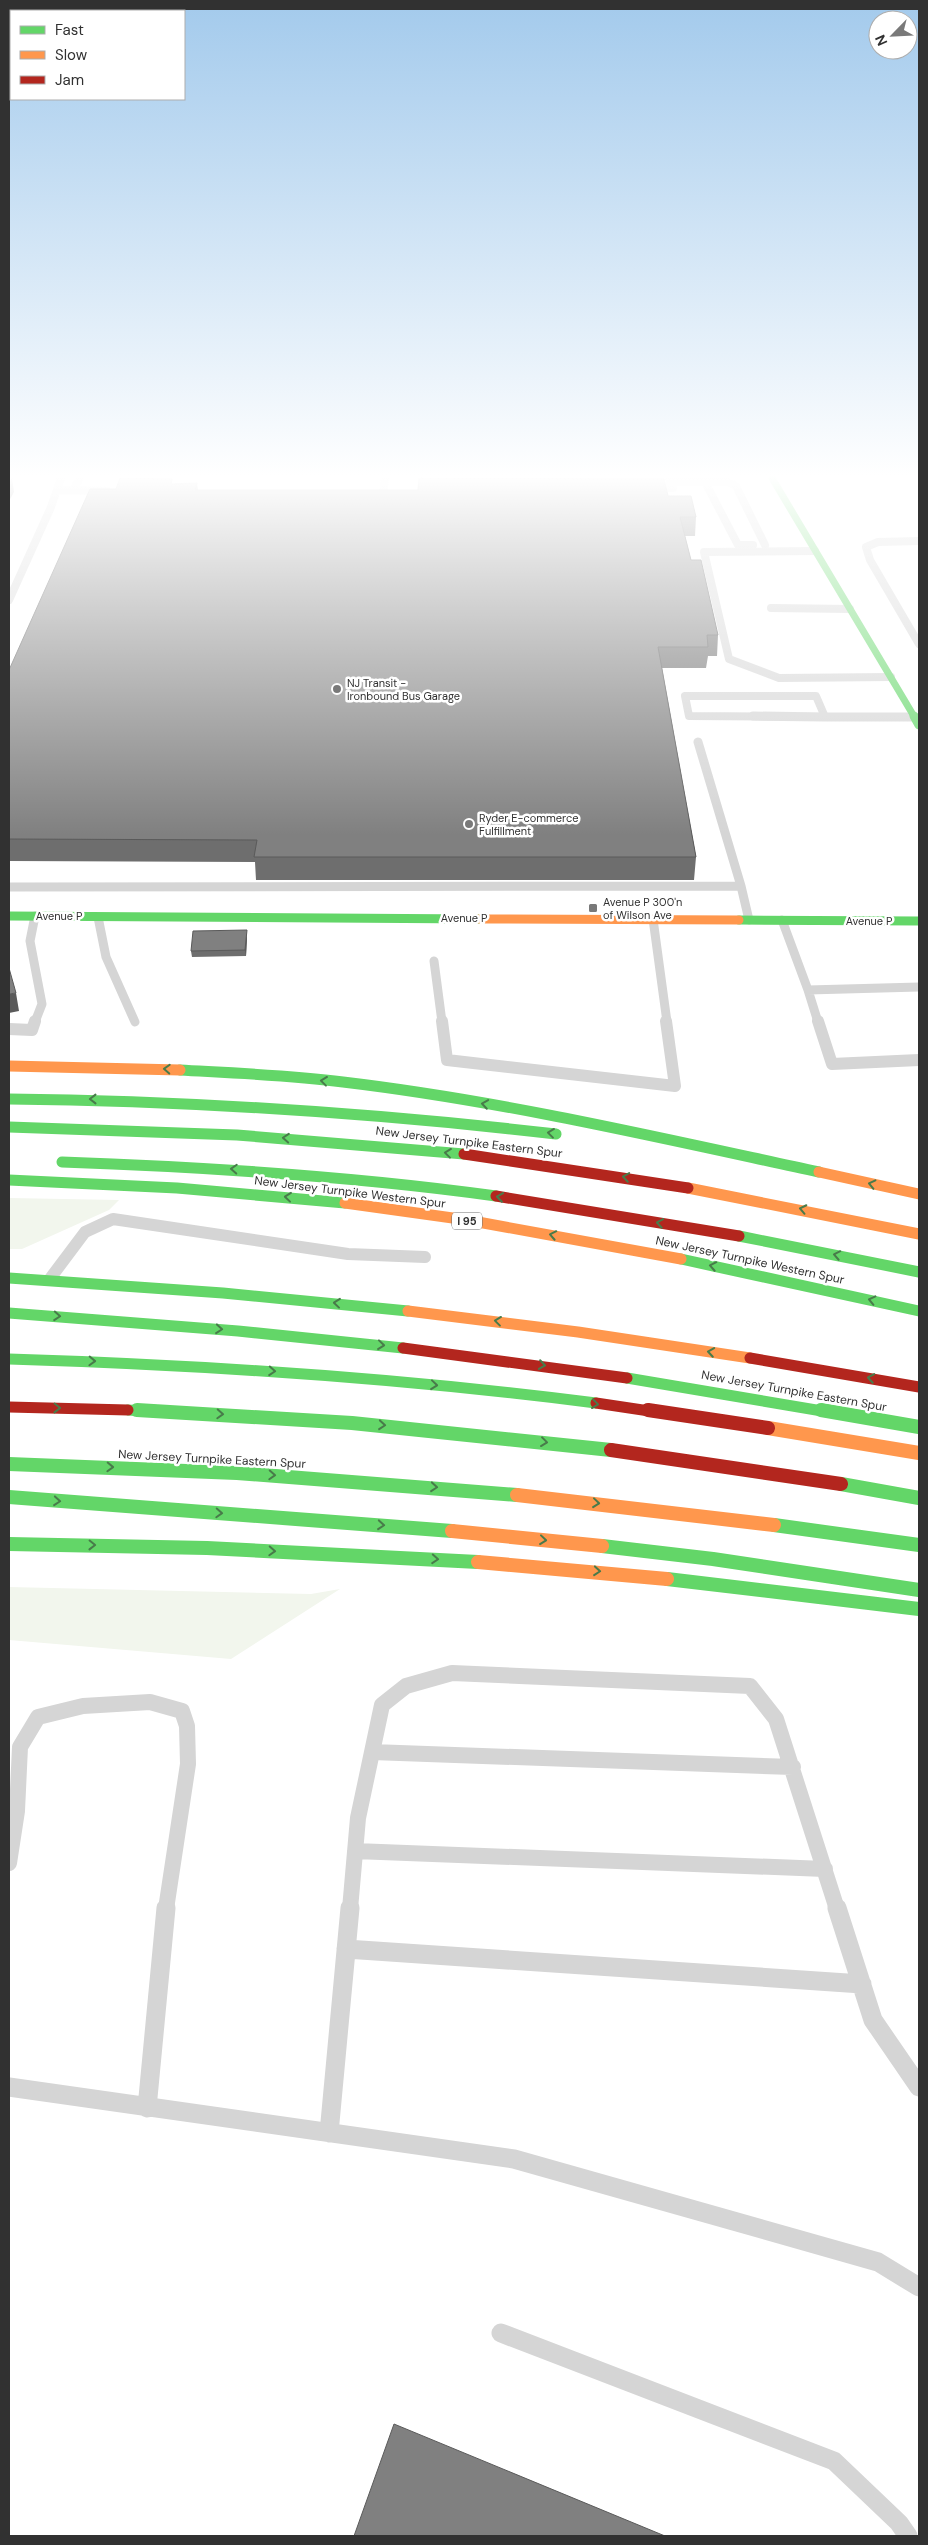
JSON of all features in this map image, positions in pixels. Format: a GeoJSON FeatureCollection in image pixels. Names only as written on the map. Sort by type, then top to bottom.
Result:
{"type":"FeatureCollection","features":[{"type":"Feature","properties":{"kind":"main road"},"geometry":{"type":"LineString","coordinates":[[843,597],[917,721]]}},
{"type":"Feature","properties":{"kind":"main road","name":"Avenue P"},"geometry":{"type":"LineString","coordinates":[[9,916],[919,921]]}},
{"type":"Feature","properties":{"kind":"main road"},"geometry":{"type":"LineString","coordinates":[[9,1066],[216,1071],[316,1080],[558,1116],[919,1194]]}},
{"type":"Feature","properties":{"kind":"main road"},"geometry":{"type":"LineString","coordinates":[[9,1099],[134,1099],[253,1104],[370,1113],[569,1135]]}},
{"type":"Feature","properties":{"kind":"main road","name":"New Jersey Turnpike Eastern Spur"},"geometry":{"type":"LineString","coordinates":[[9,1127],[210,1132],[358,1143],[463,1154],[676,1185],[785,1205],[919,1234]]}},
{"type":"Feature","properties":{"kind":"main road"},"geometry":{"type":"LineString","coordinates":[[608,1139],[704,1149]]}},
{"type":"Feature","properties":{"kind":"main road","name":"New Jersey Turnpike Western Spur"},"geometry":{"type":"LineString","coordinates":[[46,1162],[245,1169],[434,1188],[719,1232],[919,1272]]}},
{"type":"Feature","properties":{"kind":"main road","name":"New Jersey Turnpike Western Spur"},"geometry":{"type":"LineString","coordinates":[[9,1180],[192,1188],[386,1209],[506,1227],[639,1252],[919,1310]]}},
{"type":"Feature","properties":{"kind":"main road","name":"New Jersey Turnpike Eastern Spur"},"geometry":{"type":"LineString","coordinates":[[9,1278],[272,1297],[514,1323],[691,1348],[919,1387]]}},
{"type":"Feature","properties":{"kind":"main road","name":"New Jersey Turnpike Eastern Spur"},"geometry":{"type":"LineString","coordinates":[[9,1313],[197,1326],[424,1350],[641,1379],[919,1426]]}},
{"type":"Feature","properties":{"kind":"main road"},"geometry":{"type":"LineString","coordinates":[[9,1359],[148,1363],[268,1370],[498,1392],[672,1414],[919,1453]]}},
{"type":"Feature","properties":{"kind":"main road"},"geometry":{"type":"LineString","coordinates":[[9,1408],[266,1417],[460,1432],[650,1455],[919,1498]]}},
{"type":"Feature","properties":{"kind":"main road","name":"New Jersey Turnpike Eastern Spur"},"geometry":{"type":"LineString","coordinates":[[9,1464],[227,1473],[473,1491],[738,1520],[919,1546]]}},
{"type":"Feature","properties":{"kind":"main road"},"geometry":{"type":"LineString","coordinates":[[9,1497],[512,1536],[761,1565],[919,1590]]}},
{"type":"Feature","properties":{"kind":"main road"},"geometry":{"type":"LineString","coordinates":[[9,1544],[198,1548],[476,1562],[680,1580],[919,1609]]}},
{"type":"Feature","properties":{"kind":"lane"},"geometry":{"type":"LineString","coordinates":[[714,597],[729,659],[779,678],[890,677]]}},
{"type":"Feature","properties":{"kind":"lane"},"geometry":{"type":"LineString","coordinates":[[891,597],[919,644]]}},
{"type":"Feature","properties":{"kind":"lane"},"geometry":{"type":"LineString","coordinates":[[771,608],[850,608]]}},
{"type":"Feature","properties":{"kind":"lane"},"geometry":{"type":"LineString","coordinates":[[825,717],[816,696],[685,696],[689,716],[825,717],[917,721]]}},
{"type":"Feature","properties":{"kind":"lane"},"geometry":{"type":"LineString","coordinates":[[698,742],[741,886],[749,920]]}},
{"type":"Feature","properties":{"kind":"lane"},"geometry":{"type":"LineString","coordinates":[[9,887],[741,886]]}},
{"type":"Feature","properties":{"kind":"lane"},"geometry":{"type":"LineString","coordinates":[[9,1028],[32,1030],[42,1004],[30,941],[35,916]]}},
{"type":"Feature","properties":{"kind":"lane"},"geometry":{"type":"LineString","coordinates":[[98,917],[98,927],[103,946],[135,1022]]}},
{"type":"Feature","properties":{"kind":"lane"},"geometry":{"type":"LineString","coordinates":[[434,962],[447,1060],[675,1086],[653,919]]}},
{"type":"Feature","properties":{"kind":"lane"},"geometry":{"type":"LineString","coordinates":[[782,920],[788,941],[808,990],[832,1064],[919,1060]]}},
{"type":"Feature","properties":{"kind":"lane"},"geometry":{"type":"LineString","coordinates":[[808,990],[919,987]]}},
{"type":"Feature","properties":{"kind":"lane"},"geometry":{"type":"LineString","coordinates":[[49,1280],[85,1232],[113,1219],[348,1254],[425,1257]]}},
{"type":"Feature","properties":{"kind":"lane"},"geometry":{"type":"LineString","coordinates":[[330,2133],[358,1818],[382,1704],[406,1686],[452,1672],[750,1686],[776,1719],[873,2020],[919,2088]]}},
{"type":"Feature","properties":{"kind":"lane"},"geometry":{"type":"LineString","coordinates":[[9,1863],[17,1811],[20,1747],[38,1717],[83,1706],[150,1702],[182,1711],[188,1724],[188,1755],[172,1862],[147,2108]]}},
{"type":"Feature","properties":{"kind":"lane"},"geometry":{"type":"LineString","coordinates":[[372,1752],[793,1767]]}},
{"type":"Feature","properties":{"kind":"lane"},"geometry":{"type":"LineString","coordinates":[[355,1852],[825,1869]]}},
{"type":"Feature","properties":{"kind":"lane"},"geometry":{"type":"LineString","coordinates":[[346,1950],[862,1984]]}},
{"type":"Feature","properties":{"kind":"lane"},"geometry":{"type":"LineString","coordinates":[[9,2087],[514,2159],[878,2262],[919,2287]]}},
{"type":"Feature","properties":{"kind":"lane"},"geometry":{"type":"LineString","coordinates":[[501,2333],[834,2461],[899,2523],[908,2536]]}},
{"type":"Feature","properties":{"kind":"shaded area"},"geometry":{"type":"Polygon","coordinates":[[[9,1198],[119,1200],[109,1210],[22,1249],[9,1249],[9,1198]]]}},
{"type":"Feature","properties":{"kind":"shaded area"},"geometry":{"type":"Polygon","coordinates":[[[9,1587],[311,1594],[340,1589],[231,1659],[9,1640],[9,1587]]]}},
{"type":"Feature","properties":{"kind":"building","name":"NJ Transit - Ironbound Bus Garage"},"geometry":{"type":"Polygon","coordinates":[[[42,597],[709,597],[718,635],[707,635],[708,647],[658,647],[696,857],[254,857],[257,840],[9,839],[9,670],[42,597]]]}},
{"type":"Feature","properties":{"kind":"building"},"geometry":{"type":"Polygon","coordinates":[[[247,930],[245,950],[191,951],[193,931],[247,930]]]}},
{"type":"Feature","properties":{"kind":"building"},"geometry":{"type":"Polygon","coordinates":[[[9,968],[16,993],[9,994],[9,968]]]}},
{"type":"Feature","properties":{"kind":"building"},"geometry":{"type":"Polygon","coordinates":[[[394,2424],[665,2536],[354,2536],[394,2424]]]}},
{"type":"Feature","properties":{"kind":"traffic: fast"},"geometry":{"type":"LineString","coordinates":[[843,597],[919,725]]}},
{"type":"Feature","properties":{"kind":"traffic: fast"},"geometry":{"type":"LineString","coordinates":[[9,916],[479,919]]}},
{"type":"Feature","properties":{"kind":"traffic: fast"},"geometry":{"type":"LineString","coordinates":[[739,920],[919,921]]}},
{"type":"Feature","properties":{"kind":"traffic: fast"},"geometry":{"type":"LineString","coordinates":[[180,1070],[261,1074],[422,1093],[581,1121],[819,1172]]}},
{"type":"Feature","properties":{"kind":"traffic: fast"},"geometry":{"type":"LineString","coordinates":[[9,1099],[146,1101],[283,1108],[419,1119],[556,1134]]}},
{"type":"Feature","properties":{"kind":"traffic: fast"},"geometry":{"type":"LineString","coordinates":[[9,1127],[237,1135],[464,1154]]}},
{"type":"Feature","properties":{"kind":"traffic: fast"},"geometry":{"type":"LineString","coordinates":[[62,1162],[171,1166],[334,1177],[496,1196]]}},
{"type":"Feature","properties":{"kind":"traffic: fast"},"geometry":{"type":"LineString","coordinates":[[9,1180],[177,1188],[345,1203]]}},
{"type":"Feature","properties":{"kind":"traffic: fast"},"geometry":{"type":"LineString","coordinates":[[739,1236],[919,1272]]}},
{"type":"Feature","properties":{"kind":"traffic: fast"},"geometry":{"type":"LineString","coordinates":[[681,1259],[919,1311]]}},
{"type":"Feature","properties":{"kind":"traffic: fast"},"geometry":{"type":"LineString","coordinates":[[9,1278],[223,1293],[408,1311]]}},
{"type":"Feature","properties":{"kind":"traffic: fast"},"geometry":{"type":"LineString","coordinates":[[9,1313],[238,1331],[403,1348]]}},
{"type":"Feature","properties":{"kind":"traffic: fast"},"geometry":{"type":"LineString","coordinates":[[9,1359],[156,1364],[303,1373],[450,1385],[596,1403]]}},
{"type":"Feature","properties":{"kind":"traffic: fast"},"geometry":{"type":"LineString","coordinates":[[627,1378],[919,1427]]}},
{"type":"Feature","properties":{"kind":"traffic: fast"},"geometry":{"type":"LineString","coordinates":[[128,1410],[352,1423],[611,1450]]}},
{"type":"Feature","properties":{"kind":"traffic: fast"},"geometry":{"type":"LineString","coordinates":[[9,1464],[237,1473],[517,1495]]}},
{"type":"Feature","properties":{"kind":"traffic: fast"},"geometry":{"type":"LineString","coordinates":[[841,1484],[919,1498]]}},
{"type":"Feature","properties":{"kind":"traffic: fast"},"geometry":{"type":"LineString","coordinates":[[9,1497],[452,1531]]}},
{"type":"Feature","properties":{"kind":"traffic: fast"},"geometry":{"type":"LineString","coordinates":[[774,1525],[919,1545]]}},
{"type":"Feature","properties":{"kind":"traffic: fast"},"geometry":{"type":"LineString","coordinates":[[9,1544],[207,1548],[478,1562]]}},
{"type":"Feature","properties":{"kind":"traffic: fast"},"geometry":{"type":"LineString","coordinates":[[602,1546],[713,1559],[919,1590]]}},
{"type":"Feature","properties":{"kind":"traffic: fast"},"geometry":{"type":"LineString","coordinates":[[667,1579],[919,1609]]}},
{"type":"Feature","properties":{"kind":"traffic: slow"},"geometry":{"type":"LineString","coordinates":[[479,919],[739,920]]}},
{"type":"Feature","properties":{"kind":"traffic: slow"},"geometry":{"type":"LineString","coordinates":[[9,1066],[180,1070]]}},
{"type":"Feature","properties":{"kind":"traffic: slow"},"geometry":{"type":"LineString","coordinates":[[819,1172],[919,1194]]}},
{"type":"Feature","properties":{"kind":"traffic: slow"},"geometry":{"type":"LineString","coordinates":[[688,1188],[919,1234]]}},
{"type":"Feature","properties":{"kind":"traffic: slow"},"geometry":{"type":"LineString","coordinates":[[345,1203],[467,1220],[681,1259]]}},
{"type":"Feature","properties":{"kind":"traffic: slow"},"geometry":{"type":"LineString","coordinates":[[408,1311],[578,1332],[750,1358]]}},
{"type":"Feature","properties":{"kind":"traffic: slow"},"geometry":{"type":"LineString","coordinates":[[768,1428],[919,1453]]}},
{"type":"Feature","properties":{"kind":"traffic: slow"},"geometry":{"type":"LineString","coordinates":[[517,1495],[774,1525]]}},
{"type":"Feature","properties":{"kind":"traffic: slow"},"geometry":{"type":"LineString","coordinates":[[452,1531],[602,1546]]}},
{"type":"Feature","properties":{"kind":"traffic: slow"},"geometry":{"type":"LineString","coordinates":[[478,1562],[667,1579]]}},
{"type":"Feature","properties":{"kind":"traffic: jam"},"geometry":{"type":"LineString","coordinates":[[464,1154],[688,1188]]}},
{"type":"Feature","properties":{"kind":"traffic: jam"},"geometry":{"type":"LineString","coordinates":[[496,1196],[739,1236]]}},
{"type":"Feature","properties":{"kind":"traffic: jam"},"geometry":{"type":"LineString","coordinates":[[403,1348],[627,1378]]}},
{"type":"Feature","properties":{"kind":"traffic: jam"},"geometry":{"type":"LineString","coordinates":[[750,1358],[919,1387]]}},
{"type":"Feature","properties":{"kind":"traffic: jam"},"geometry":{"type":"LineString","coordinates":[[596,1403],[768,1428]]}},
{"type":"Feature","properties":{"kind":"traffic: jam"},"geometry":{"type":"LineString","coordinates":[[9,1407],[128,1410]]}},
{"type":"Feature","properties":{"kind":"traffic: jam"},"geometry":{"type":"LineString","coordinates":[[611,1450],[841,1484]]}},
{"type":"Feature","properties":{"kind":"place","name":"NJ Transit - Ironbound Bus Garage"},"geometry":{"type":"Point","coordinates":[337,689]}},
{"type":"Feature","properties":{"kind":"place","name":"Ryder E-commerce Fulfillment"},"geometry":{"type":"Point","coordinates":[469,824]}},
{"type":"Feature","properties":{"kind":"place","name":"Avenue P 300'n of Wilson Ave"},"geometry":{"type":"Point","coordinates":[593,908]}}]}
